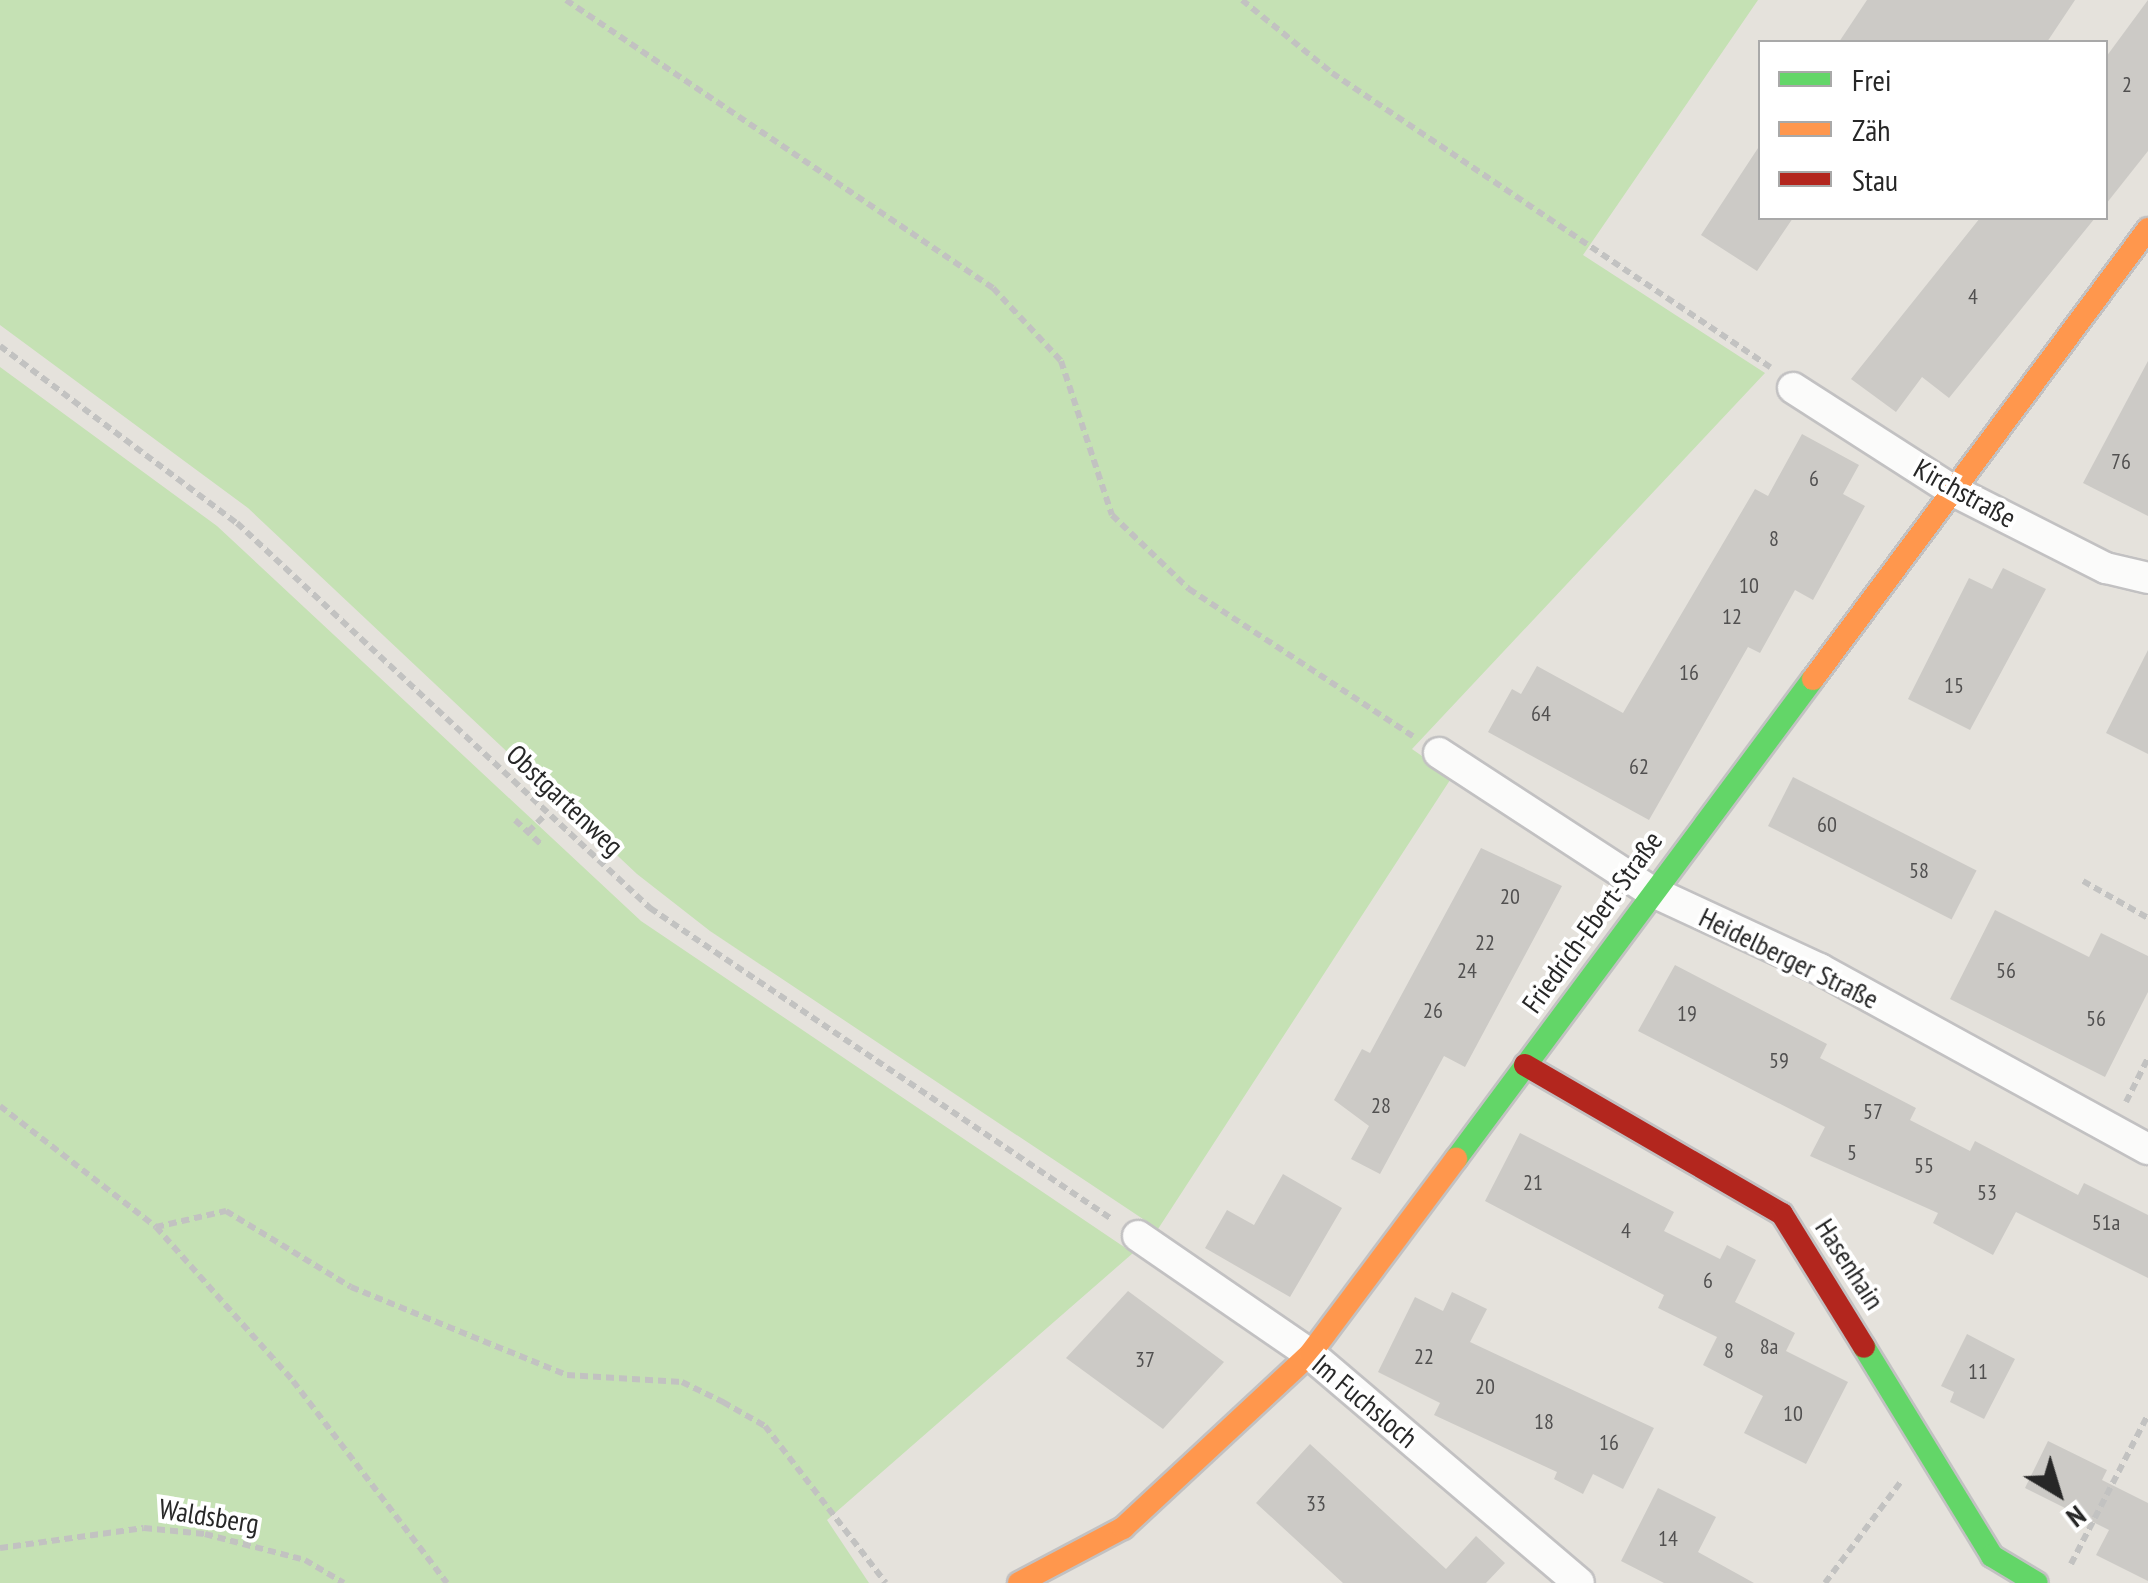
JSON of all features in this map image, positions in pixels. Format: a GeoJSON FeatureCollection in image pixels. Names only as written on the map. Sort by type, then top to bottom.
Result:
{"type":"FeatureCollection","features":[{"type":"Feature","properties":{"kind":"street","name":"Friedrich-Ebert-Straße"},"geometry":{"type":"LineString","coordinates":[[1019,1583],[1123,1528],[1310,1354],[1651,891],[2148,229]]}},
{"type":"Feature","properties":{"kind":"street","name":"Kirchstraße"},"geometry":{"type":"LineString","coordinates":[[1792,388],[1952,490],[2106,568],[2148,578]]}},
{"type":"Feature","properties":{"kind":"street","name":"Heidelberger Straße"},"geometry":{"type":"LineString","coordinates":[[1438,753],[1651,891],[1820,969],[2148,1148]]}},
{"type":"Feature","properties":{"kind":"street","name":"Hasenhain"},"geometry":{"type":"LineString","coordinates":[[1525,1065],[1782,1214],[1930,1444],[1992,1556],[2038,1583]]}},
{"type":"Feature","properties":{"kind":"street","name":"Im Fuchsloch"},"geometry":{"type":"LineString","coordinates":[[1138,1236],[1310,1354],[1579,1583]]}},
{"type":"Feature","properties":{"kind":"path"},"geometry":{"type":"LineString","coordinates":[[566,0],[993,288],[1061,361],[1112,515],[1189,589],[1438,753]]}},
{"type":"Feature","properties":{"kind":"path"},"geometry":{"type":"LineString","coordinates":[[1242,0],[1332,72],[1792,388]]}},
{"type":"Feature","properties":{"kind":"path","name":"Obstgartenweg"},"geometry":{"type":"LineString","coordinates":[[0,346],[237,523],[650,908],[1138,1236]]}},
{"type":"Feature","properties":{"kind":"path"},"geometry":{"type":"LineString","coordinates":[[528,832],[546,814]]}},
{"type":"Feature","properties":{"kind":"path"},"geometry":{"type":"LineString","coordinates":[[516,820],[542,844]]}},
{"type":"Feature","properties":{"kind":"path"},"geometry":{"type":"LineString","coordinates":[[2084,881],[2148,918]]}},
{"type":"Feature","properties":{"kind":"path"},"geometry":{"type":"LineString","coordinates":[[0,1106],[156,1227],[293,1381],[447,1583]]}},
{"type":"Feature","properties":{"kind":"path"},"geometry":{"type":"LineString","coordinates":[[156,1227],[226,1211],[351,1287],[567,1375],[682,1382],[765,1426],[886,1583]]}},
{"type":"Feature","properties":{"kind":"path"},"geometry":{"type":"LineString","coordinates":[[2061,1583],[2148,1415]]}},
{"type":"Feature","properties":{"kind":"path"},"geometry":{"type":"LineString","coordinates":[[1825,1583],[1930,1444]]}},
{"type":"Feature","properties":{"kind":"path","name":"Waldsberg"},"geometry":{"type":"LineString","coordinates":[[0,1548],[144,1528],[205,1534],[305,1560],[344,1583]]}},
{"type":"Feature","properties":{"kind":"green space"},"geometry":{"type":"Polygon","coordinates":[[[0,0],[1758,0],[1583,255],[1765,373],[1412,749],[1452,777],[1158,1229],[710,931],[637,874],[248,508],[0,325],[0,0]]]}},
{"type":"Feature","properties":{"kind":"green space"},"geometry":{"type":"Polygon","coordinates":[[[0,367],[217,526],[641,921],[1133,1253],[827,1520],[869,1583],[0,1583],[0,367]]]}},
{"type":"Feature","properties":{"kind":"building"},"geometry":{"type":"Polygon","coordinates":[[[1867,0],[2075,0],[2048,40],[1840,40],[1867,0]]]}},
{"type":"Feature","properties":{"kind":"building"},"geometry":{"type":"Polygon","coordinates":[[[2148,0],[2148,151],[2108,201],[2108,54],[2148,0]]]}},
{"type":"Feature","properties":{"kind":"building"},"geometry":{"type":"Polygon","coordinates":[[[1758,148],[1758,220],[1792,220],[1757,271],[1701,235],[1758,148]]]}},
{"type":"Feature","properties":{"kind":"building"},"geometry":{"type":"Polygon","coordinates":[[[1978,220],[2093,220],[1949,398],[1922,377],[1896,412],[1851,379],[1978,220]]]}},
{"type":"Feature","properties":{"kind":"building"},"geometry":{"type":"Polygon","coordinates":[[[2148,361],[2148,516],[2083,483],[2148,361]]]}},
{"type":"Feature","properties":{"kind":"building"},"geometry":{"type":"Polygon","coordinates":[[[1802,434],[1859,465],[1843,494],[1865,506],[1813,600],[1795,590],[1760,653],[1748,647],[1649,820],[1488,732],[1512,689],[1521,694],[1537,666],[1623,713],[1755,489],[1768,496],[1802,434]]]}},
{"type":"Feature","properties":{"kind":"building"},"geometry":{"type":"Polygon","coordinates":[[[2003,568],[2046,589],[1970,730],[1908,699],[1969,578],[1992,589],[2003,568]]]}},
{"type":"Feature","properties":{"kind":"building"},"geometry":{"type":"Polygon","coordinates":[[[2148,650],[2148,754],[2106,733],[2148,650]]]}},
{"type":"Feature","properties":{"kind":"building"},"geometry":{"type":"Polygon","coordinates":[[[1793,777],[1977,871],[1952,920],[1768,826],[1793,777]]]}},
{"type":"Feature","properties":{"kind":"building"},"geometry":{"type":"Polygon","coordinates":[[[1481,848],[1562,886],[1465,1067],[1444,1056],[1380,1174],[1351,1159],[1369,1126],[1334,1100],[1362,1049],[1370,1053],[1481,848]]]}},
{"type":"Feature","properties":{"kind":"building"},"geometry":{"type":"Polygon","coordinates":[[[1995,910],[2089,957],[2101,933],[2148,956],[2148,992],[2105,1077],[1950,999],[1995,910]]]}},
{"type":"Feature","properties":{"kind":"building"},"geometry":{"type":"Polygon","coordinates":[[[1675,965],[1827,1044],[1820,1058],[1916,1108],[1910,1120],[1970,1151],[1975,1141],[2078,1195],[2084,1183],[2148,1215],[2148,1278],[2016,1212],[1993,1255],[1933,1223],[1938,1213],[1810,1156],[1825,1127],[1638,1031],[1675,965]]]}},
{"type":"Feature","properties":{"kind":"building"},"geometry":{"type":"Polygon","coordinates":[[[1520,1133],[1674,1212],[1664,1231],[1720,1259],[1727,1245],[1756,1260],[1735,1302],[1795,1333],[1786,1351],[1848,1382],[1806,1464],[1744,1433],[1763,1396],[1703,1365],[1717,1337],[1658,1308],[1664,1295],[1485,1201],[1520,1133]]]}},
{"type":"Feature","properties":{"kind":"building"},"geometry":{"type":"Polygon","coordinates":[[[1283,1174],[1342,1208],[1290,1297],[1205,1248],[1227,1210],[1254,1225],[1283,1174]]]}},
{"type":"Feature","properties":{"kind":"building"},"geometry":{"type":"Polygon","coordinates":[[[1128,1291],[1224,1362],[1163,1429],[1066,1358],[1128,1291]]]}},
{"type":"Feature","properties":{"kind":"building"},"geometry":{"type":"Polygon","coordinates":[[[1452,1292],[1487,1309],[1470,1342],[1654,1428],[1623,1489],[1593,1474],[1583,1494],[1554,1479],[1557,1472],[1434,1415],[1440,1403],[1378,1372],[1415,1297],[1443,1311],[1452,1292]]]}},
{"type":"Feature","properties":{"kind":"building"},"geometry":{"type":"Polygon","coordinates":[[[1967,1334],[2015,1359],[1984,1419],[1950,1402],[1954,1392],[1941,1386],[1967,1334]]]}},
{"type":"Feature","properties":{"kind":"building"},"geometry":{"type":"Polygon","coordinates":[[[2048,1441],[2107,1470],[2102,1480],[2148,1503],[2148,1581],[2096,1555],[2109,1530],[2025,1488],[2048,1441]]]}},
{"type":"Feature","properties":{"kind":"building"},"geometry":{"type":"Polygon","coordinates":[[[1310,1444],[1446,1569],[1476,1536],[1505,1563],[1486,1583],[1343,1583],[1256,1503],[1310,1444]]]}},
{"type":"Feature","properties":{"kind":"building"},"geometry":{"type":"Polygon","coordinates":[[[1658,1488],[1716,1517],[1698,1552],[1754,1583],[1664,1583],[1621,1561],[1658,1488]]]}},
{"type":"Feature","properties":{"kind":"traffic: fast"},"geometry":{"type":"LineString","coordinates":[[1456,1159],[1813,679]]}},
{"type":"Feature","properties":{"kind":"traffic: fast"},"geometry":{"type":"LineString","coordinates":[[1864,1347],[1992,1556],[2037,1583]]}},
{"type":"Feature","properties":{"kind":"traffic: slow"},"geometry":{"type":"LineString","coordinates":[[1813,679],[2148,229]]}},
{"type":"Feature","properties":{"kind":"traffic: slow"},"geometry":{"type":"LineString","coordinates":[[1019,1583],[1123,1528],[1310,1354],[1456,1159]]}},
{"type":"Feature","properties":{"kind":"traffic: jam"},"geometry":{"type":"LineString","coordinates":[[1525,1065],[1782,1214],[1864,1347]]}}]}
